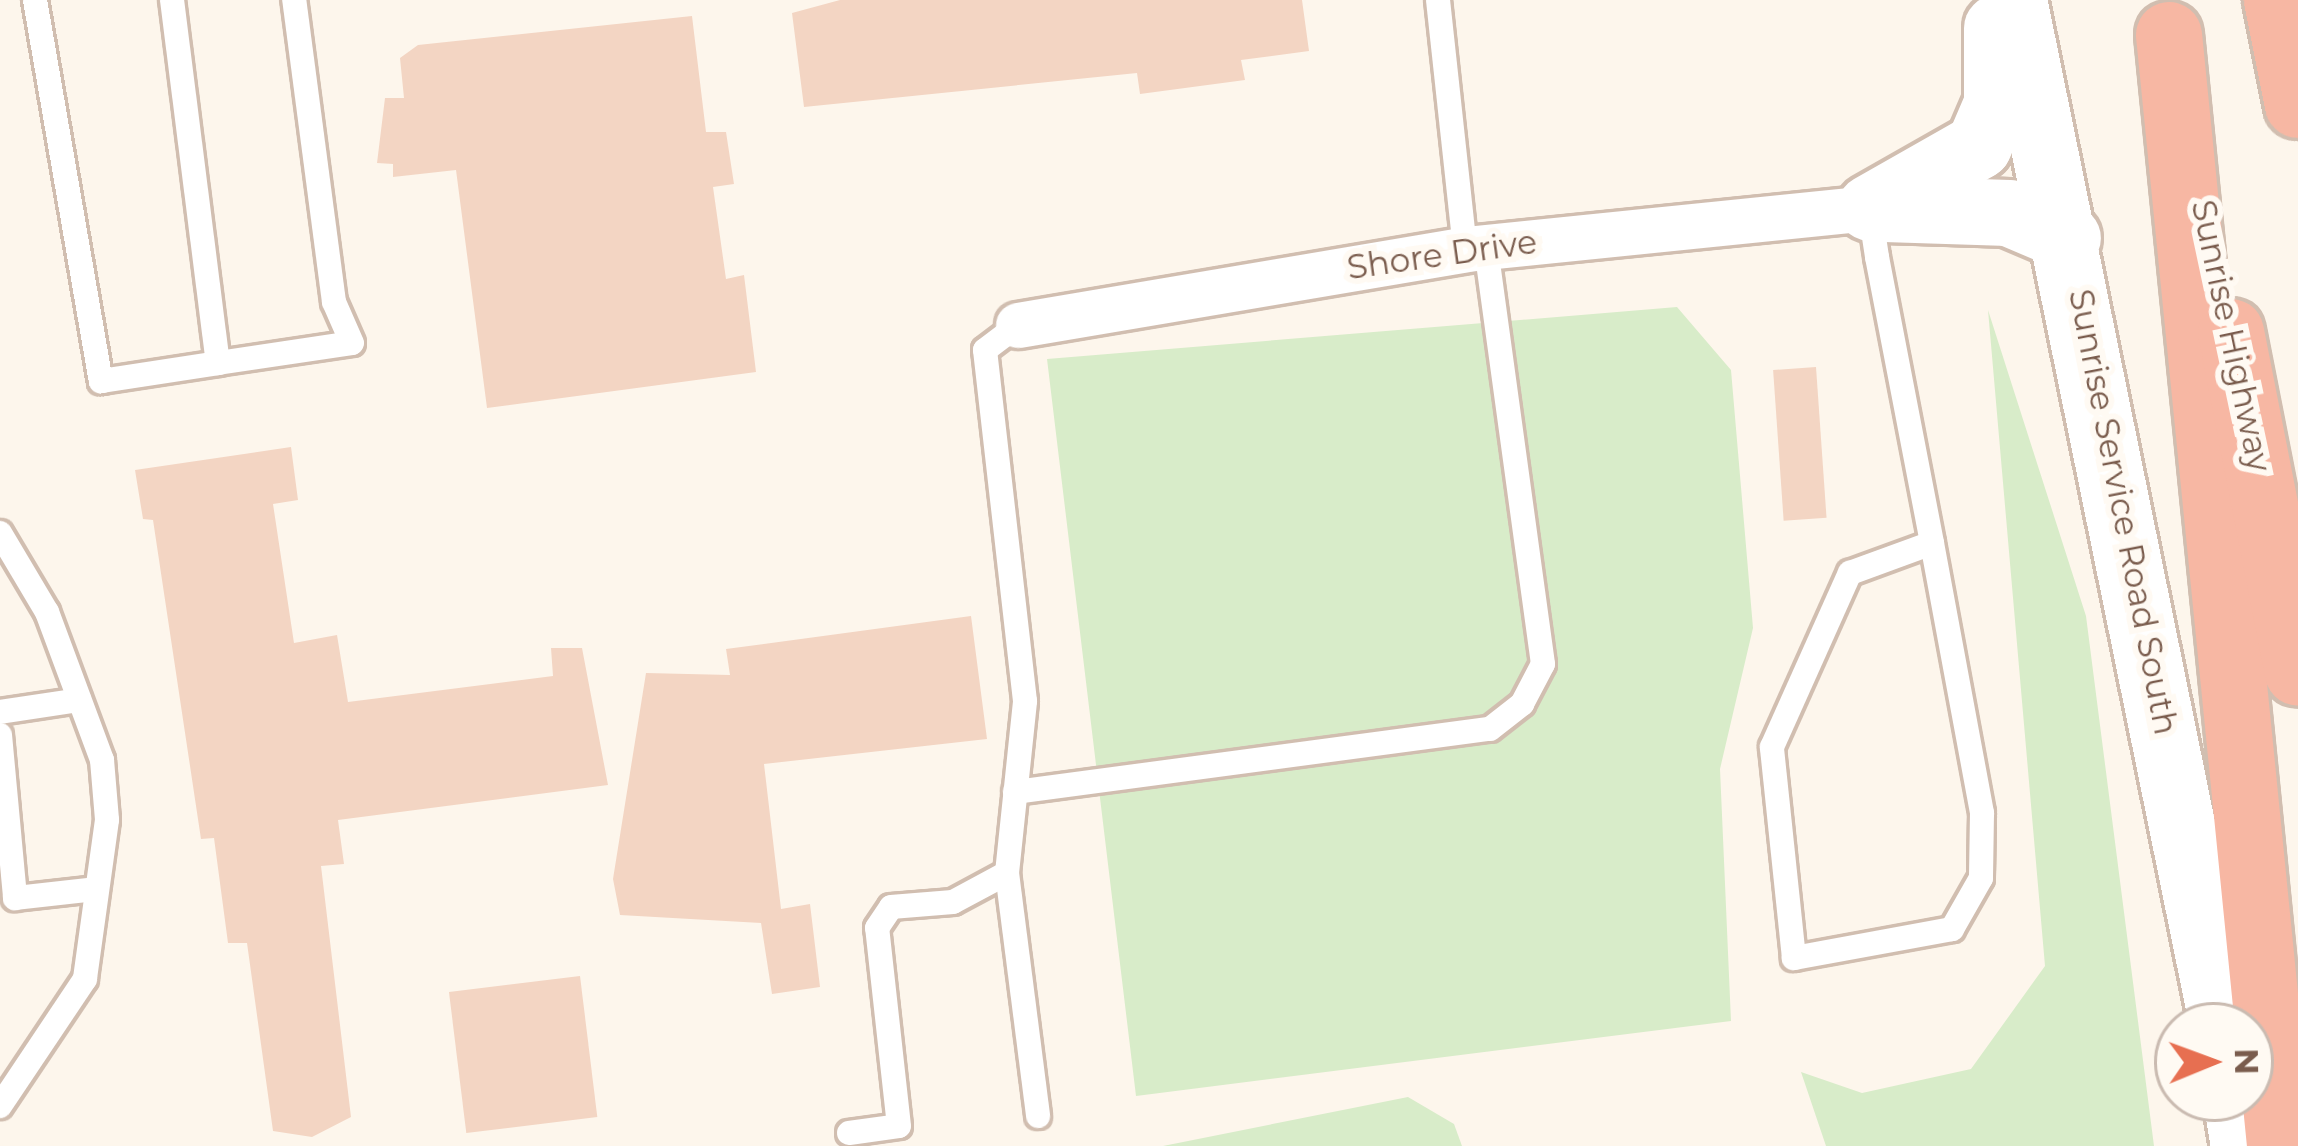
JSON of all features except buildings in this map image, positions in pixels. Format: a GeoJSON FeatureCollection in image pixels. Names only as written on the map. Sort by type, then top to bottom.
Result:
{"type":"FeatureCollection","features":[{"type":"Feature","properties":{"kind":"highway"},"geometry":{"type":"LineString","coordinates":[[2277,0],[2298,105]]}},
{"type":"Feature","properties":{"kind":"highway"},"geometry":{"type":"LineString","coordinates":[[2165,18],[2280,1146]]}},
{"type":"Feature","properties":{"kind":"highway","name":"Sunrise Highway"},"geometry":{"type":"LineString","coordinates":[[2165,18],[2298,672]]}},
{"type":"Feature","properties":{"kind":"main road"},"geometry":{"type":"LineString","coordinates":[[1870,208],[1941,177],[1992,125],[1994,0]]}},
{"type":"Feature","properties":{"kind":"main road","name":"Sunrise Service Road South"},"geometry":{"type":"LineString","coordinates":[[2014,0],[2068,238],[2218,1002]]}},
{"type":"Feature","properties":{"kind":"main road"},"geometry":{"type":"LineString","coordinates":[[1870,208],[1986,210],[2068,238]]}},
{"type":"Feature","properties":{"kind":"street","name":"Shore Drive"},"geometry":{"type":"LineString","coordinates":[[1018,325],[1475,247],[1870,208]]}},
{"type":"Feature","properties":{"kind":"lane"},"geometry":{"type":"LineString","coordinates":[[35,0],[101,381],[352,343],[334,302],[294,0]]}},
{"type":"Feature","properties":{"kind":"lane"},"geometry":{"type":"LineString","coordinates":[[172,0],[218,363]]}},
{"type":"Feature","properties":{"kind":"lane"},"geometry":{"type":"LineString","coordinates":[[1016,792],[1490,729],[1522,704],[1543,664],[1438,0]]}},
{"type":"Feature","properties":{"kind":"lane"},"geometry":{"type":"LineString","coordinates":[[1870,208],[1982,813],[1981,878],[1952,929],[1794,958],[1772,747],[1850,573],[1932,543]]}},
{"type":"Feature","properties":{"kind":"lane"},"geometry":{"type":"LineString","coordinates":[[1018,325],[985,350],[1025,701],[1007,873],[1038,1115]]}},
{"type":"Feature","properties":{"kind":"lane"},"geometry":{"type":"LineString","coordinates":[[0,533],[13,538],[101,760],[97,889],[85,979],[0,1106]]}},
{"type":"Feature","properties":{"kind":"lane"},"geometry":{"type":"LineString","coordinates":[[0,712],[79,700]]}},
{"type":"Feature","properties":{"kind":"lane"},"geometry":{"type":"LineString","coordinates":[[0,735],[16,898],[97,889]]}},
{"type":"Feature","properties":{"kind":"lane"},"geometry":{"type":"LineString","coordinates":[[849,1132],[899,1126],[877,928],[891,907],[952,902],[1007,873]]}},
{"type":"Feature","properties":{"kind":"green space"},"geometry":{"type":"Polygon","coordinates":[[[1677,307],[1731,370],[1753,628],[1720,769],[1731,1021],[1136,1096],[1047,359],[1677,307]]]}},
{"type":"Feature","properties":{"kind":"green space"},"geometry":{"type":"Polygon","coordinates":[[[1988,310],[2086,616],[2154,1146],[1826,1146],[1801,1072],[1862,1093],[1971,1069],[2045,966],[1988,310]]]}},
{"type":"Feature","properties":{"kind":"green space"},"geometry":{"type":"Polygon","coordinates":[[[1408,1097],[1454,1124],[1462,1146],[1163,1146],[1408,1097]]]}}]}
